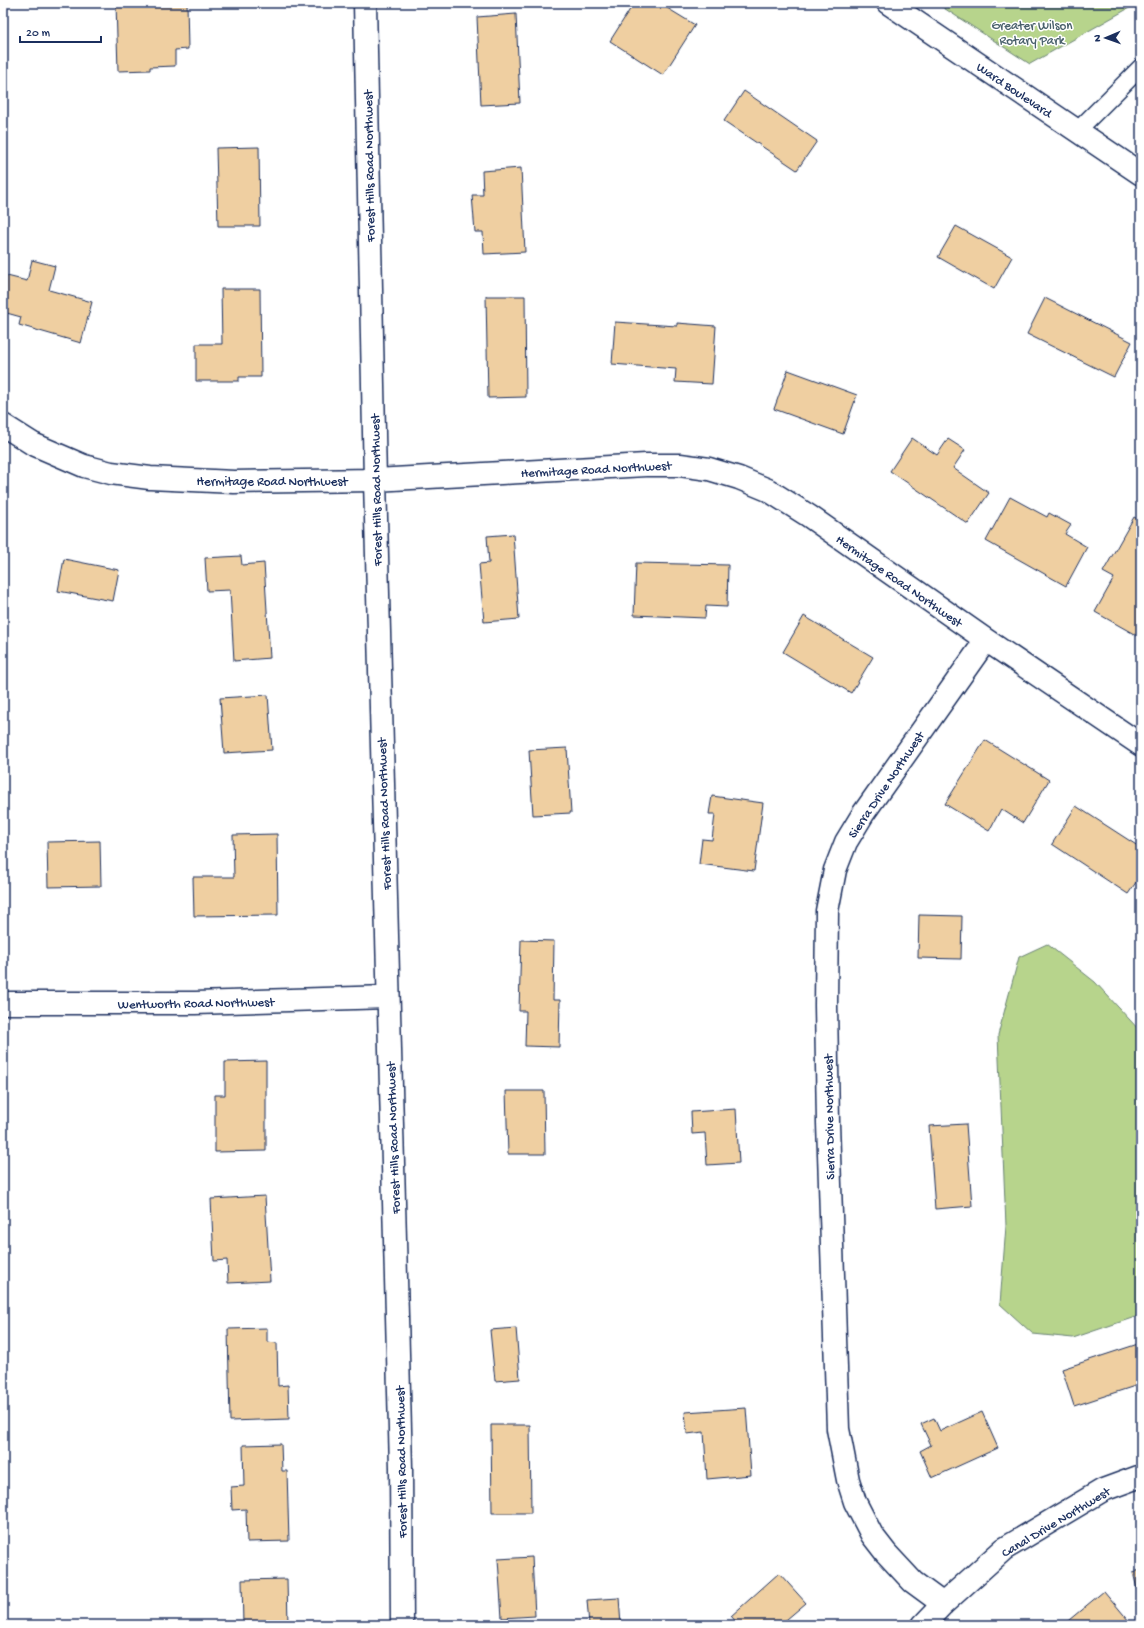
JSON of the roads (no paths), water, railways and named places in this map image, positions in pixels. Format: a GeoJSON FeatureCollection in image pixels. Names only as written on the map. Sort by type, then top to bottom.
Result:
{"type":"FeatureCollection","features":[{"type":"Feature","properties":{"kind":"street","name":"Forest Hills Road Northwest"},"geometry":{"type":"LineString","coordinates":[[365,3],[375,480],[400,1468],[402,1625]]}},
{"type":"Feature","properties":{"kind":"street","name":"Ward Boulevard"},"geometry":{"type":"LineString","coordinates":[[888,3],[1141,174]]}},
{"type":"Feature","properties":{"kind":"street","name":"Hermitage Road Northwest"},"geometry":{"type":"LineString","coordinates":[[3,425],[32,444],[84,466],[111,473],[150,478],[234,482],[375,480],[646,464],[680,465],[709,469],[739,478],[768,490],[809,516],[986,640],[1141,745]]}},
{"type":"Feature","properties":{"kind":"street","name":"Sierra Drive Northwest"},"geometry":{"type":"LineString","coordinates":[[943,1604],[913,1582],[886,1553],[872,1534],[855,1502],[848,1480],[838,1430],[828,1123],[826,1005],[827,911],[835,870],[846,842],[863,814],[986,640]]}},
{"type":"Feature","properties":{"kind":"street","name":"Wentworth Road Northwest"},"geometry":{"type":"LineString","coordinates":[[3,1003],[195,1003],[388,997]]}},
{"type":"Feature","properties":{"kind":"street","name":"Canal Drive Northwest"},"geometry":{"type":"LineString","coordinates":[[923,1625],[943,1604],[1004,1549],[1103,1490],[1141,1476]]}},
{"type":"Feature","properties":{"kind":"lane"},"geometry":{"type":"LineString","coordinates":[[1077,131],[1141,67]]}},
{"type":"Feature","properties":{"kind":"park label","name":"Greater Wilson Rotary Park"},"geometry":{"type":"Point","coordinates":[1032,32]}}]}
